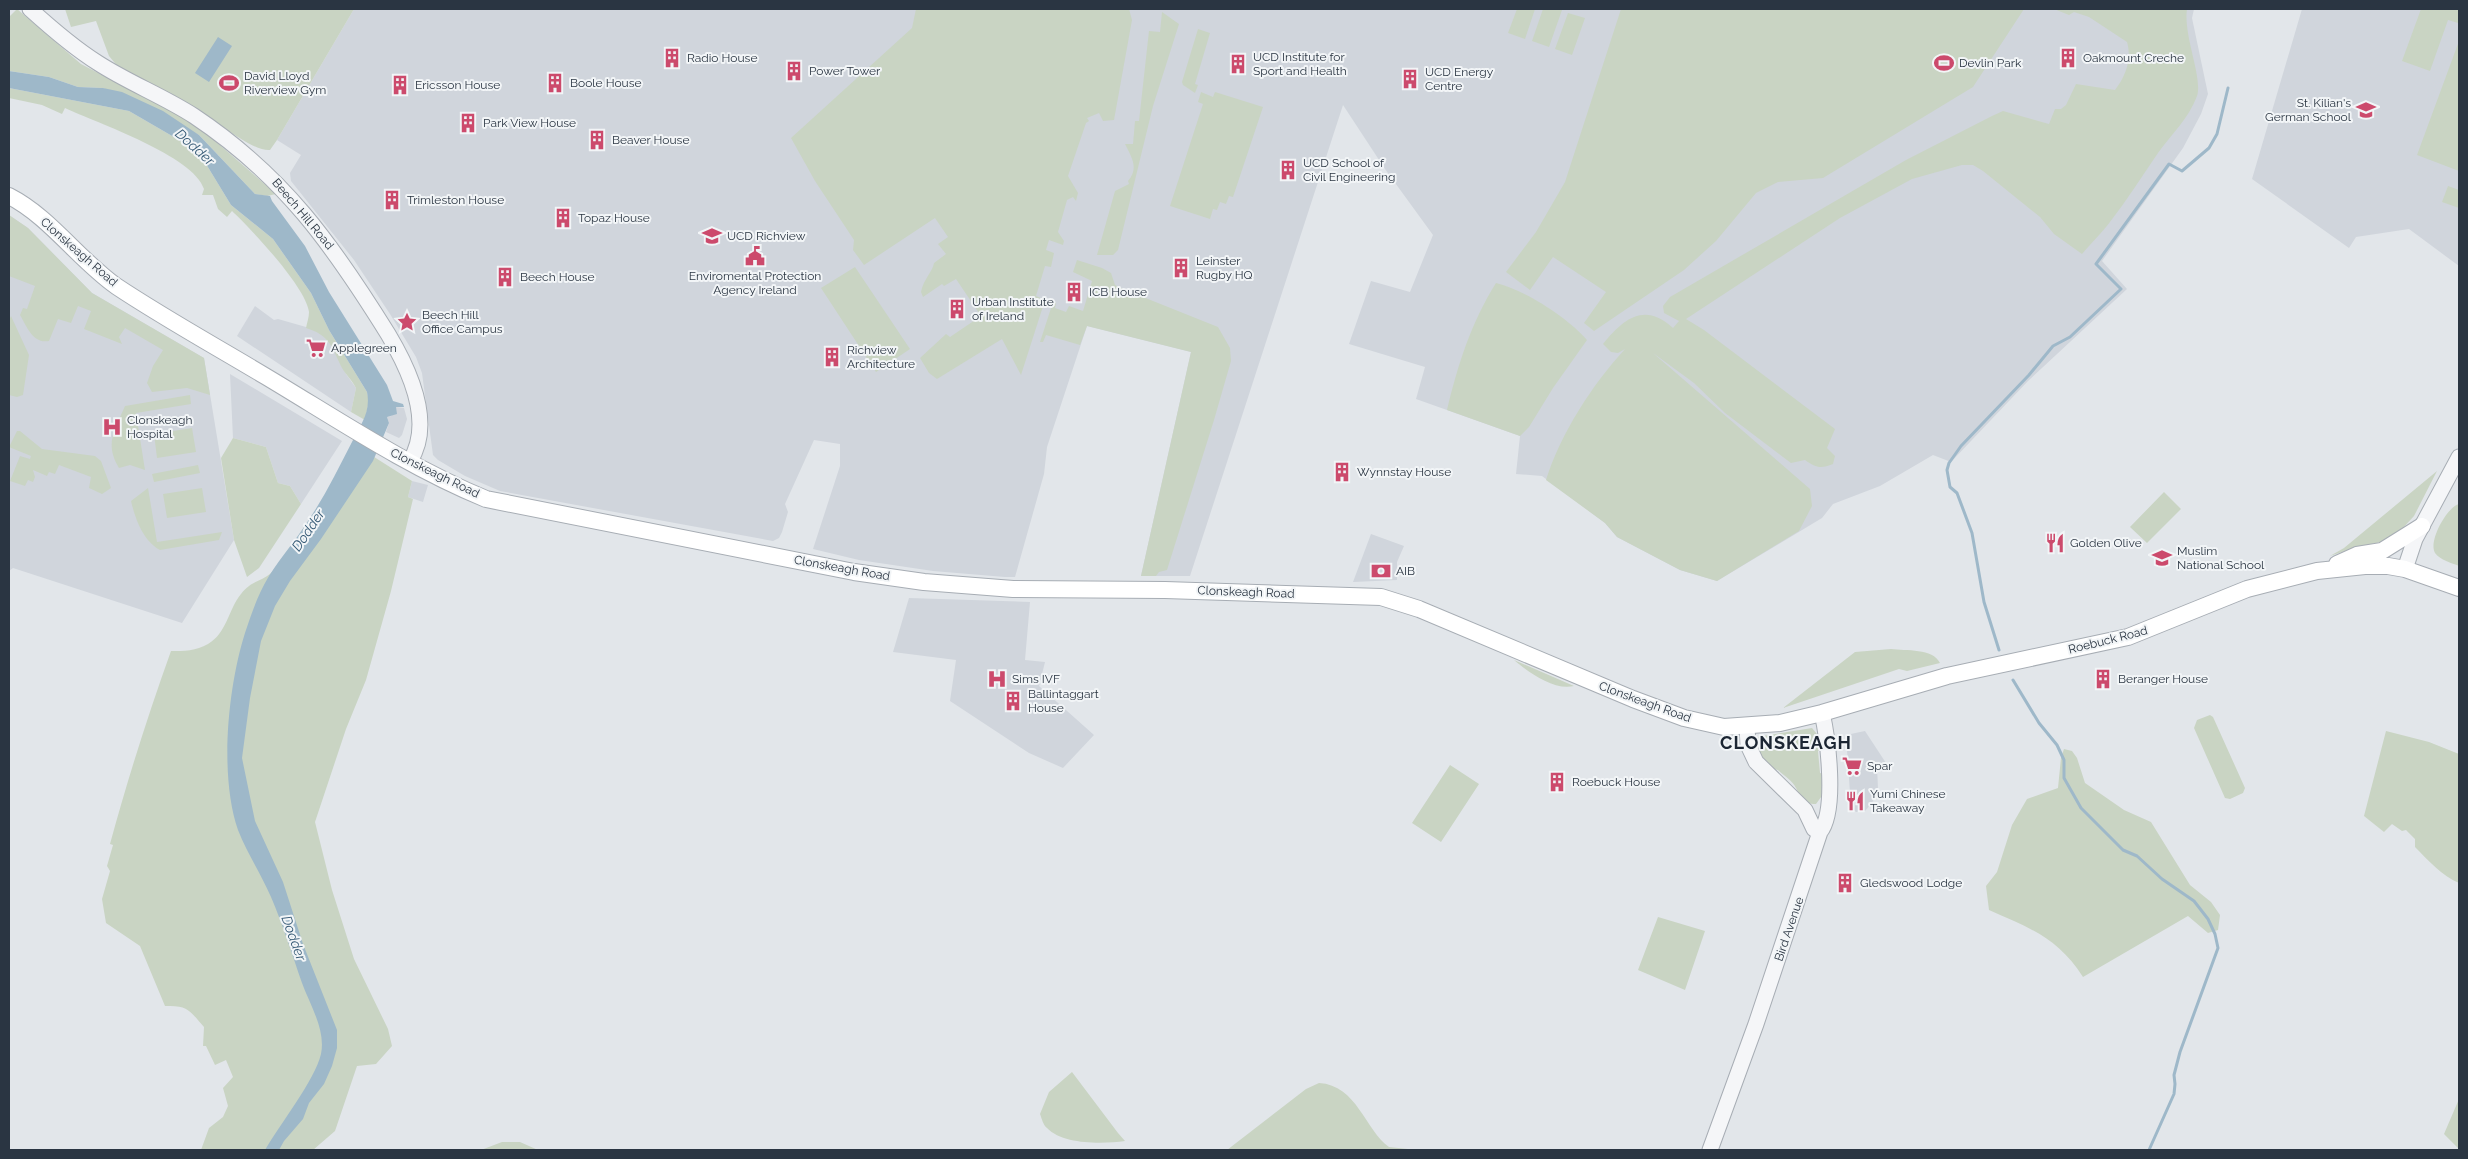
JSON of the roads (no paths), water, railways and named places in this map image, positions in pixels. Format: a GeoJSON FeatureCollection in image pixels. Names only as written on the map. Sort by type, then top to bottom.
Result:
{"type":"FeatureCollection","features":[{"type":"Feature","properties":{"kind":"main road","name":"Clonskeagh Road"},"geometry":{"type":"LineString","coordinates":[[9,196],[39,217],[72,250],[121,289],[382,447],[486,498],[854,572],[924,582],[1013,589],[1165,590],[1381,598],[1419,609],[1590,682],[1684,718],[1724,727],[1746,727]]}},
{"type":"Feature","properties":{"kind":"main road"},"geometry":{"type":"LineString","coordinates":[[2323,570],[2357,555],[2382,551],[2422,526]]}},
{"type":"Feature","properties":{"kind":"main road","name":"Roebuck Road"},"geometry":{"type":"LineString","coordinates":[[1746,727],[1780,723],[1822,713],[1947,676],[2128,636],[2247,589],[2323,570],[2365,566],[2404,569],[2459,588]]}},
{"type":"Feature","properties":{"kind":"street","name":"Beech Hill Road"},"geometry":{"type":"LineString","coordinates":[[30,9],[99,64],[175,104],[221,135],[267,172],[293,200],[356,282],[396,347],[407,371],[417,409],[420,430],[416,452],[410,462]]}},
{"type":"Feature","properties":{"kind":"street"},"geometry":{"type":"LineString","coordinates":[[2404,569],[2412,546],[2459,457]]}},
{"type":"Feature","properties":{"kind":"street","name":"Bird Avenue"},"geometry":{"type":"LineString","coordinates":[[1710,1150],[1756,1024],[1820,832],[1825,825],[1830,782],[1828,739],[1822,713]]}},
{"type":"Feature","properties":{"kind":"street"},"geometry":{"type":"LineString","coordinates":[[1746,727],[1748,745],[1756,762],[1805,810],[1814,829],[1820,832]]}},
{"type":"Feature","properties":{"kind":"street"},"geometry":{"type":"LineString","coordinates":[[1805,810],[1827,808]]}},
{"type":"Feature","properties":{"kind":"water"},"geometry":{"type":"Polygon","coordinates":[[[218,37],[232,46],[209,82],[195,73],[218,37]]]}},
{"type":"Feature","properties":{"kind":"water","name":"Dodder"},"geometry":{"type":"Polygon","coordinates":[[[9,71],[49,77],[78,87],[103,88],[122,92],[163,111],[199,135],[255,194],[270,196],[305,246],[329,292],[387,385],[393,401],[403,404],[404,407],[396,407],[397,414],[387,417],[389,423],[373,461],[321,539],[290,581],[275,606],[261,641],[250,698],[242,758],[255,821],[283,882],[303,944],[337,1030],[337,1048],[324,1084],[309,1103],[303,1119],[284,1141],[279,1150],[265,1150],[312,1076],[321,1054],[322,1045],[316,1018],[275,908],[238,830],[232,808],[227,758],[230,705],[239,655],[258,596],[278,562],[320,502],[331,482],[364,418],[368,406],[367,392],[329,330],[311,293],[273,239],[231,205],[203,159],[179,140],[129,111],[9,88],[9,71]]]}},
{"type":"Feature","properties":{"kind":"waterway"},"geometry":{"type":"LineString","coordinates":[[1999,650],[1984,602],[1972,533],[1957,493],[1950,487],[1947,470],[1949,463],[1961,446],[2029,375],[2053,346],[2070,337],[2121,289],[2096,264],[2169,164],[2182,171],[2209,148],[2217,134],[2228,88]]}},
{"type":"Feature","properties":{"kind":"waterway"},"geometry":{"type":"LineString","coordinates":[[2013,680],[2039,723],[2057,745],[2064,760],[2064,778],[2081,808],[2123,850],[2137,856],[2162,879],[2194,901],[2208,919],[2215,934],[2218,948],[2180,1052],[2174,1075],[2174,1094],[2149,1150]]}},
{"type":"Feature","properties":{"kind":"place","name":"Radio House"},"geometry":{"type":"Point","coordinates":[672,58]}},
{"type":"Feature","properties":{"kind":"place","name":"Oakmount Creche"},"geometry":{"type":"Point","coordinates":[2068,58]}},
{"type":"Feature","properties":{"kind":"place","name":"Devlin Park"},"geometry":{"type":"Point","coordinates":[1944,63]}},
{"type":"Feature","properties":{"kind":"place","name":"UCD Institute for Sport and Health"},"geometry":{"type":"Point","coordinates":[1238,64]}},
{"type":"Feature","properties":{"kind":"place","name":"Power Tower"},"geometry":{"type":"Point","coordinates":[794,71]}},
{"type":"Feature","properties":{"kind":"place","name":"UCD Energy Centre"},"geometry":{"type":"Point","coordinates":[1410,79]}},
{"type":"Feature","properties":{"kind":"place","name":"David Lloyd Riverview Gym"},"geometry":{"type":"Point","coordinates":[229,83]}},
{"type":"Feature","properties":{"kind":"place","name":"Boole House"},"geometry":{"type":"Point","coordinates":[555,83]}},
{"type":"Feature","properties":{"kind":"place","name":"Ericsson House"},"geometry":{"type":"Point","coordinates":[400,85]}},
{"type":"Feature","properties":{"kind":"place","name":"St. Kilian's German School"},"geometry":{"type":"Point","coordinates":[2366,110]}},
{"type":"Feature","properties":{"kind":"place","name":"Park View House"},"geometry":{"type":"Point","coordinates":[468,123]}},
{"type":"Feature","properties":{"kind":"place","name":"Beaver House"},"geometry":{"type":"Point","coordinates":[597,140]}},
{"type":"Feature","properties":{"kind":"place","name":"UCD School of Civil Engineering"},"geometry":{"type":"Point","coordinates":[1288,170]}},
{"type":"Feature","properties":{"kind":"place","name":"Trimleston House"},"geometry":{"type":"Point","coordinates":[392,200]}},
{"type":"Feature","properties":{"kind":"place","name":"Topaz House"},"geometry":{"type":"Point","coordinates":[563,218]}},
{"type":"Feature","properties":{"kind":"place","name":"UCD Richview"},"geometry":{"type":"Point","coordinates":[712,236]}},
{"type":"Feature","properties":{"kind":"place","name":"Enviromental Protection Agency Ireland"},"geometry":{"type":"Point","coordinates":[755,256]}},
{"type":"Feature","properties":{"kind":"place","name":"Leinster Rugby HQ"},"geometry":{"type":"Point","coordinates":[1181,268]}},
{"type":"Feature","properties":{"kind":"place","name":"Beech House"},"geometry":{"type":"Point","coordinates":[505,277]}},
{"type":"Feature","properties":{"kind":"place","name":"ICB House"},"geometry":{"type":"Point","coordinates":[1074,292]}},
{"type":"Feature","properties":{"kind":"place","name":"Urban Institute of Ireland"},"geometry":{"type":"Point","coordinates":[957,309]}},
{"type":"Feature","properties":{"kind":"place","name":"Beech Hill Office Campus"},"geometry":{"type":"Point","coordinates":[407,322]}},
{"type":"Feature","properties":{"kind":"place","name":"Applegreen"},"geometry":{"type":"Point","coordinates":[316,348]}},
{"type":"Feature","properties":{"kind":"place","name":"Richview Architecture"},"geometry":{"type":"Point","coordinates":[832,357]}},
{"type":"Feature","properties":{"kind":"place","name":"Clonskeagh Hospital"},"geometry":{"type":"Point","coordinates":[112,427]}},
{"type":"Feature","properties":{"kind":"place","name":"Wynnstay House"},"geometry":{"type":"Point","coordinates":[1342,472]}},
{"type":"Feature","properties":{"kind":"place","name":"Golden Olive"},"geometry":{"type":"Point","coordinates":[2055,543]}},
{"type":"Feature","properties":{"kind":"place","name":"Muslim National School"},"geometry":{"type":"Point","coordinates":[2162,558]}},
{"type":"Feature","properties":{"kind":"place","name":"AIB"},"geometry":{"type":"Point","coordinates":[1381,571]}},
{"type":"Feature","properties":{"kind":"place","name":"Sims IVF"},"geometry":{"type":"Point","coordinates":[997,679]}},
{"type":"Feature","properties":{"kind":"place","name":"Beranger House"},"geometry":{"type":"Point","coordinates":[2103,679]}},
{"type":"Feature","properties":{"kind":"place","name":"Ballintaggart House"},"geometry":{"type":"Point","coordinates":[1013,701]}},
{"type":"Feature","properties":{"kind":"place","name":"Spar"},"geometry":{"type":"Point","coordinates":[1852,766]}},
{"type":"Feature","properties":{"kind":"place","name":"Roebuck House"},"geometry":{"type":"Point","coordinates":[1557,782]}},
{"type":"Feature","properties":{"kind":"place","name":"Yumi Chinese Takeaway"},"geometry":{"type":"Point","coordinates":[1855,801]}},
{"type":"Feature","properties":{"kind":"place","name":"Gledswood Lodge"},"geometry":{"type":"Point","coordinates":[1845,883]}},
{"type":"Feature","properties":{"kind":"district","name":"CLONSKEAGH"},"geometry":{"type":"Point","coordinates":[1786,743]}}]}
